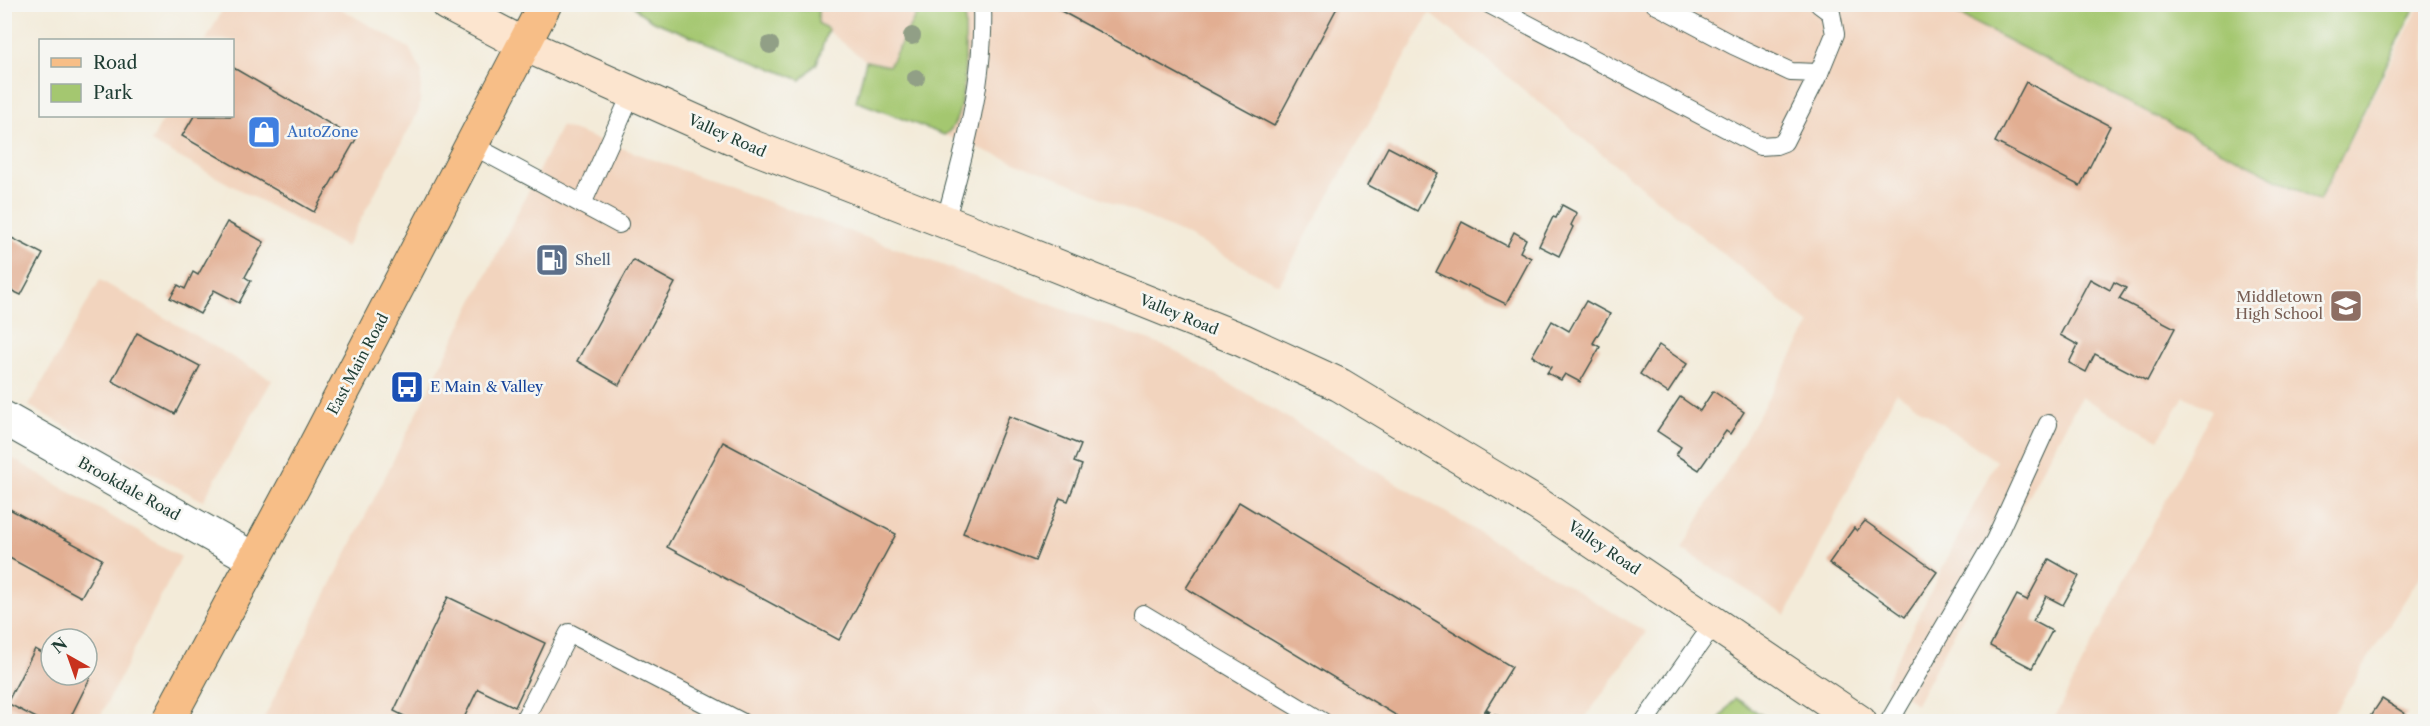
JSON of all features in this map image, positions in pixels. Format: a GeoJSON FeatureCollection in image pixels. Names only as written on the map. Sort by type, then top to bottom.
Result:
{"type":"FeatureCollection","features":[{"type":"Feature","properties":{"kind":"main road","name":"Valley Road"},"geometry":{"type":"LineString","coordinates":[[447,4],[525,45],[786,161],[1242,340],[1340,385],[1539,505],[1860,722]]}},
{"type":"Feature","properties":{"kind":"main road","name":"East Main Road"},"geometry":{"type":"LineString","coordinates":[[167,722],[545,4]]}},
{"type":"Feature","properties":{"kind":"street","name":"Brookdale Road"},"geometry":{"type":"LineString","coordinates":[[4,418],[254,559]]}},
{"type":"Feature","properties":{"kind":"lane"},"geometry":{"type":"LineString","coordinates":[[945,222],[969,138],[984,33],[982,4]]}},
{"type":"Feature","properties":{"kind":"lane"},"geometry":{"type":"LineString","coordinates":[[1490,4],[1760,146],[1784,142],[1819,73],[1835,34],[1831,13],[1819,4]]}},
{"type":"Feature","properties":{"kind":"lane"},"geometry":{"type":"LineString","coordinates":[[1655,4],[1791,72],[1819,73]]}},
{"type":"Feature","properties":{"kind":"lane"},"geometry":{"type":"LineString","coordinates":[[582,204],[632,93]]}},
{"type":"Feature","properties":{"kind":"lane"},"geometry":{"type":"LineString","coordinates":[[472,145],[619,224]]}},
{"type":"Feature","properties":{"kind":"lane"},"geometry":{"type":"LineString","coordinates":[[1889,722],[1995,540],[2048,424]]}},
{"type":"Feature","properties":{"kind":"lane"},"geometry":{"type":"LineString","coordinates":[[1143,614],[1323,722]]}},
{"type":"Feature","properties":{"kind":"lane"},"geometry":{"type":"LineString","coordinates":[[1644,722],[1715,622]]}},
{"type":"Feature","properties":{"kind":"lane"},"geometry":{"type":"LineString","coordinates":[[523,722],[569,633],[741,722]]}},
{"type":"Feature","properties":{"kind":"path"},"geometry":{"type":"LineString","coordinates":[[1486,710],[1501,719],[1499,722]]}},
{"type":"Feature","properties":{"kind":"shaded area"},"geometry":{"type":"Polygon","coordinates":[[[1940,4],[2319,201],[2420,5],[2425,5],[2425,568],[2329,721],[2053,721],[2212,410],[2184,396],[2159,439],[2081,397],[1916,704],[1885,683],[1996,461],[1896,392],[1786,615],[1682,549],[1810,325],[1430,13],[1279,285],[1186,235],[1067,182],[944,135],[951,132],[963,91],[965,5],[1940,4]]]}},
{"type":"Feature","properties":{"kind":"shaded area"},"geometry":{"type":"Polygon","coordinates":[[[225,5],[334,5],[409,48],[422,72],[419,110],[346,247],[151,142],[164,117],[234,117],[234,39],[207,39],[225,5]]]}},
{"type":"Feature","properties":{"kind":"shaded area"},"geometry":{"type":"Polygon","coordinates":[[[787,5],[922,5],[889,66],[866,61],[818,23],[817,9],[800,10],[787,5]]]}},
{"type":"Feature","properties":{"kind":"shaded area"},"geometry":{"type":"Polygon","coordinates":[[[561,126],[1172,349],[1646,632],[1583,721],[262,722],[561,126]]]}},
{"type":"Feature","properties":{"kind":"shaded area"},"geometry":{"type":"Polygon","coordinates":[[[100,280],[272,380],[203,501],[29,406],[100,280]]]}},
{"type":"Feature","properties":{"kind":"shaded area"},"geometry":{"type":"Polygon","coordinates":[[[5,454],[181,557],[98,721],[5,722],[5,454]]]}},
{"type":"Feature","properties":{"kind":"green space"},"geometry":{"type":"Polygon","coordinates":[[[922,4],[965,5],[962,96],[959,113],[953,127],[944,135],[856,101],[866,61],[889,66],[922,4]]]}},
{"type":"Feature","properties":{"kind":"green space"},"geometry":{"type":"Polygon","coordinates":[[[633,5],[787,5],[800,10],[818,9],[818,23],[828,29],[817,63],[801,80],[653,21],[633,5]]]}},
{"type":"Feature","properties":{"kind":"green space"},"geometry":{"type":"Polygon","coordinates":[[[1940,5],[2416,5],[2319,201],[1940,5]]]}},
{"type":"Feature","properties":{"kind":"green space"},"geometry":{"type":"Polygon","coordinates":[[[1735,698],[1771,721],[1718,721],[1735,698]]]}},
{"type":"Feature","properties":{"kind":"building"},"geometry":{"type":"Polygon","coordinates":[[[1048,4],[1339,4],[1274,126],[1048,4]]]}},
{"type":"Feature","properties":{"kind":"building"},"geometry":{"type":"Polygon","coordinates":[[[234,68],[356,139],[314,212],[182,136],[193,117],[234,117],[234,68]]]}},
{"type":"Feature","properties":{"kind":"building"},"geometry":{"type":"Polygon","coordinates":[[[2026,82],[2110,126],[2080,186],[1995,142],[2026,82]]]}},
{"type":"Feature","properties":{"kind":"building"},"geometry":{"type":"Polygon","coordinates":[[[1388,147],[1438,173],[1417,211],[1368,185],[1388,147]]]}},
{"type":"Feature","properties":{"kind":"building"},"geometry":{"type":"Polygon","coordinates":[[[1562,205],[1577,213],[1559,256],[1539,246],[1553,217],[1556,218],[1562,205]]]}},
{"type":"Feature","properties":{"kind":"building"},"geometry":{"type":"Polygon","coordinates":[[[227,222],[264,242],[245,277],[251,281],[239,303],[214,290],[200,314],[170,298],[178,285],[185,289],[193,272],[198,275],[227,222]]]}},
{"type":"Feature","properties":{"kind":"building"},"geometry":{"type":"Polygon","coordinates":[[[1462,222],[1507,246],[1514,232],[1526,239],[1520,252],[1531,258],[1506,304],[1436,272],[1462,222]]]}},
{"type":"Feature","properties":{"kind":"building"},"geometry":{"type":"Polygon","coordinates":[[[4,234],[43,254],[21,295],[4,287],[4,234]]]}},
{"type":"Feature","properties":{"kind":"building"},"geometry":{"type":"Polygon","coordinates":[[[633,260],[675,283],[619,385],[577,361],[633,260]]]}},
{"type":"Feature","properties":{"kind":"building"},"geometry":{"type":"Polygon","coordinates":[[[2090,279],[2110,290],[2114,282],[2126,288],[2119,299],[2175,328],[2147,381],[2095,354],[2086,372],[2069,363],[2078,345],[2060,335],[2090,279]]]}},
{"type":"Feature","properties":{"kind":"building"},"geometry":{"type":"Polygon","coordinates":[[[1586,301],[1610,314],[1593,343],[1600,347],[1580,382],[1565,374],[1561,380],[1547,373],[1551,367],[1532,356],[1552,321],[1569,331],[1586,301]]]}},
{"type":"Feature","properties":{"kind":"building"},"geometry":{"type":"Polygon","coordinates":[[[137,333],[200,366],[175,414],[112,381],[137,333]]]}},
{"type":"Feature","properties":{"kind":"building"},"geometry":{"type":"Polygon","coordinates":[[[1659,345],[1687,364],[1668,393],[1640,374],[1659,345]]]}},
{"type":"Feature","properties":{"kind":"building"},"geometry":{"type":"Polygon","coordinates":[[[1713,391],[1744,412],[1730,434],[1726,431],[1699,470],[1676,455],[1681,447],[1657,431],[1680,397],[1700,411],[1713,391]]]}},
{"type":"Feature","properties":{"kind":"building"},"geometry":{"type":"Polygon","coordinates":[[[1009,416],[1081,445],[1074,462],[1082,465],[1068,501],[1060,498],[1035,561],[963,533],[1009,416]]]}},
{"type":"Feature","properties":{"kind":"building"},"geometry":{"type":"Polygon","coordinates":[[[723,442],[896,534],[839,640],[667,547],[723,442]]]}},
{"type":"Feature","properties":{"kind":"building"},"geometry":{"type":"Polygon","coordinates":[[[1239,502],[1512,667],[1478,722],[1407,722],[1186,588],[1239,502]]]}},
{"type":"Feature","properties":{"kind":"building"},"geometry":{"type":"Polygon","coordinates":[[[4,506],[102,559],[81,597],[4,555],[4,506]]]}},
{"type":"Feature","properties":{"kind":"building"},"geometry":{"type":"Polygon","coordinates":[[[1865,521],[1937,572],[1905,617],[1829,563],[1854,528],[1857,531],[1865,521]]]}},
{"type":"Feature","properties":{"kind":"building"},"geometry":{"type":"Polygon","coordinates":[[[2049,559],[2079,576],[2063,605],[2046,596],[2033,621],[2052,631],[2032,668],[1990,646],[2017,595],[2027,600],[2049,559]]]}},
{"type":"Feature","properties":{"kind":"building"},"geometry":{"type":"Polygon","coordinates":[[[448,597],[545,643],[515,707],[478,689],[462,722],[416,722],[394,711],[448,597]]]}},
{"type":"Feature","properties":{"kind":"building"},"geometry":{"type":"Polygon","coordinates":[[[35,649],[39,651],[39,687],[86,687],[68,722],[44,722],[7,703],[35,649]]]}},
{"type":"Feature","properties":{"kind":"building"},"geometry":{"type":"Polygon","coordinates":[[[2382,699],[2406,714],[2401,722],[2368,720],[2382,699]]]}},
{"type":"Feature","properties":{"kind":"place","name":"AutoZone"},"geometry":{"type":"Point","coordinates":[264,132]}},
{"type":"Feature","properties":{"kind":"place","name":"Shell"},"geometry":{"type":"Point","coordinates":[552,260]}},
{"type":"Feature","properties":{"kind":"place","name":"Middletown High School"},"geometry":{"type":"Point","coordinates":[2346,306]}},
{"type":"Feature","properties":{"kind":"place","name":"E Main & Valley"},"geometry":{"type":"Point","coordinates":[407,387]}}]}
